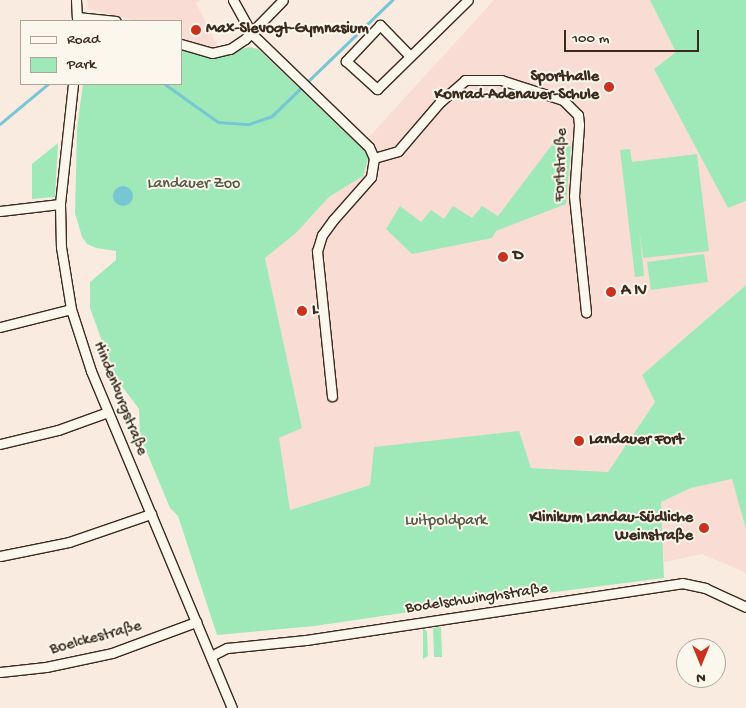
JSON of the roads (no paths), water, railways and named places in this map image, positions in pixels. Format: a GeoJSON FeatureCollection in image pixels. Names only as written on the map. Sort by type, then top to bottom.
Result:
{"type":"FeatureCollection","features":[{"type":"Feature","properties":{"kind":"street"},"geometry":{"type":"LineString","coordinates":[[76,0],[76,19],[96,20]]}},
{"type":"Feature","properties":{"kind":"street"},"geometry":{"type":"LineString","coordinates":[[233,0],[252,33],[369,147],[374,158],[371,178],[333,220],[322,235],[317,251],[332,396]]}},
{"type":"Feature","properties":{"kind":"street"},"geometry":{"type":"LineString","coordinates":[[182,44],[217,52],[236,45],[252,33],[283,0]]}},
{"type":"Feature","properties":{"kind":"street"},"geometry":{"type":"LineString","coordinates":[[409,55],[380,25],[346,62],[377,89],[409,55],[468,0]]}},
{"type":"Feature","properties":{"kind":"street","name":"Fortstraße"},"geometry":{"type":"LineString","coordinates":[[374,158],[398,151],[440,102],[464,80],[501,80],[563,100],[578,115],[579,126],[574,196],[586,312]]}},
{"type":"Feature","properties":{"kind":"street","name":"Hindenburgstraße"},"geometry":{"type":"LineString","coordinates":[[73,85],[60,204],[61,247],[71,309],[108,412],[232,708]]}},
{"type":"Feature","properties":{"kind":"street"},"geometry":{"type":"LineString","coordinates":[[0,211],[60,204]]}},
{"type":"Feature","properties":{"kind":"street"},"geometry":{"type":"LineString","coordinates":[[0,327],[71,309]]}},
{"type":"Feature","properties":{"kind":"street"},"geometry":{"type":"LineString","coordinates":[[0,444],[58,430],[108,412]]}},
{"type":"Feature","properties":{"kind":"street"},"geometry":{"type":"LineString","coordinates":[[0,556],[69,542],[151,514]]}},
{"type":"Feature","properties":{"kind":"street","name":"Bodelschwinghstraße"},"geometry":{"type":"LineString","coordinates":[[211,656],[227,648],[315,639],[682,583],[713,592],[746,607]]}},
{"type":"Feature","properties":{"kind":"street","name":"Boelckestraße"},"geometry":{"type":"LineString","coordinates":[[0,672],[63,664],[112,653],[196,622]]}},
{"type":"Feature","properties":{"kind":"water"},"geometry":{"type":"Polygon","coordinates":[[[123,186],[130,189],[133,196],[130,203],[123,206],[116,203],[113,196],[116,189],[123,186]]]}},
{"type":"Feature","properties":{"kind":"waterway"},"geometry":{"type":"LineString","coordinates":[[166,85],[218,122],[249,124],[272,116],[392,0]]}},
{"type":"Feature","properties":{"kind":"waterway"},"geometry":{"type":"LineString","coordinates":[[0,124],[47,85]]}},
{"type":"Feature","properties":{"kind":"place","name":"Max-Slevogt-Gymnasium"},"geometry":{"type":"Point","coordinates":[196,30]}},
{"type":"Feature","properties":{"kind":"place","name":"Sporthalle Konrad-Adenauer-Schule"},"geometry":{"type":"Point","coordinates":[609,87]}},
{"type":"Feature","properties":{"kind":"place","name":"D"},"geometry":{"type":"Point","coordinates":[503,257]}},
{"type":"Feature","properties":{"kind":"place","name":"A IV"},"geometry":{"type":"Point","coordinates":[611,292]}},
{"type":"Feature","properties":{"kind":"place","name":"L"},"geometry":{"type":"Point","coordinates":[302,311]}},
{"type":"Feature","properties":{"kind":"place","name":"Landauer Fort"},"geometry":{"type":"Point","coordinates":[579,441]}},
{"type":"Feature","properties":{"kind":"place","name":"Klinikum Landau-Südliche Weinstraße"},"geometry":{"type":"Point","coordinates":[704,528]}},
{"type":"Feature","properties":{"kind":"park label","name":"Landauer Zoo"},"geometry":{"type":"Point","coordinates":[194,185]}},
{"type":"Feature","properties":{"kind":"park label","name":"Luitpoldpark"},"geometry":{"type":"Point","coordinates":[446,522]}}]}
